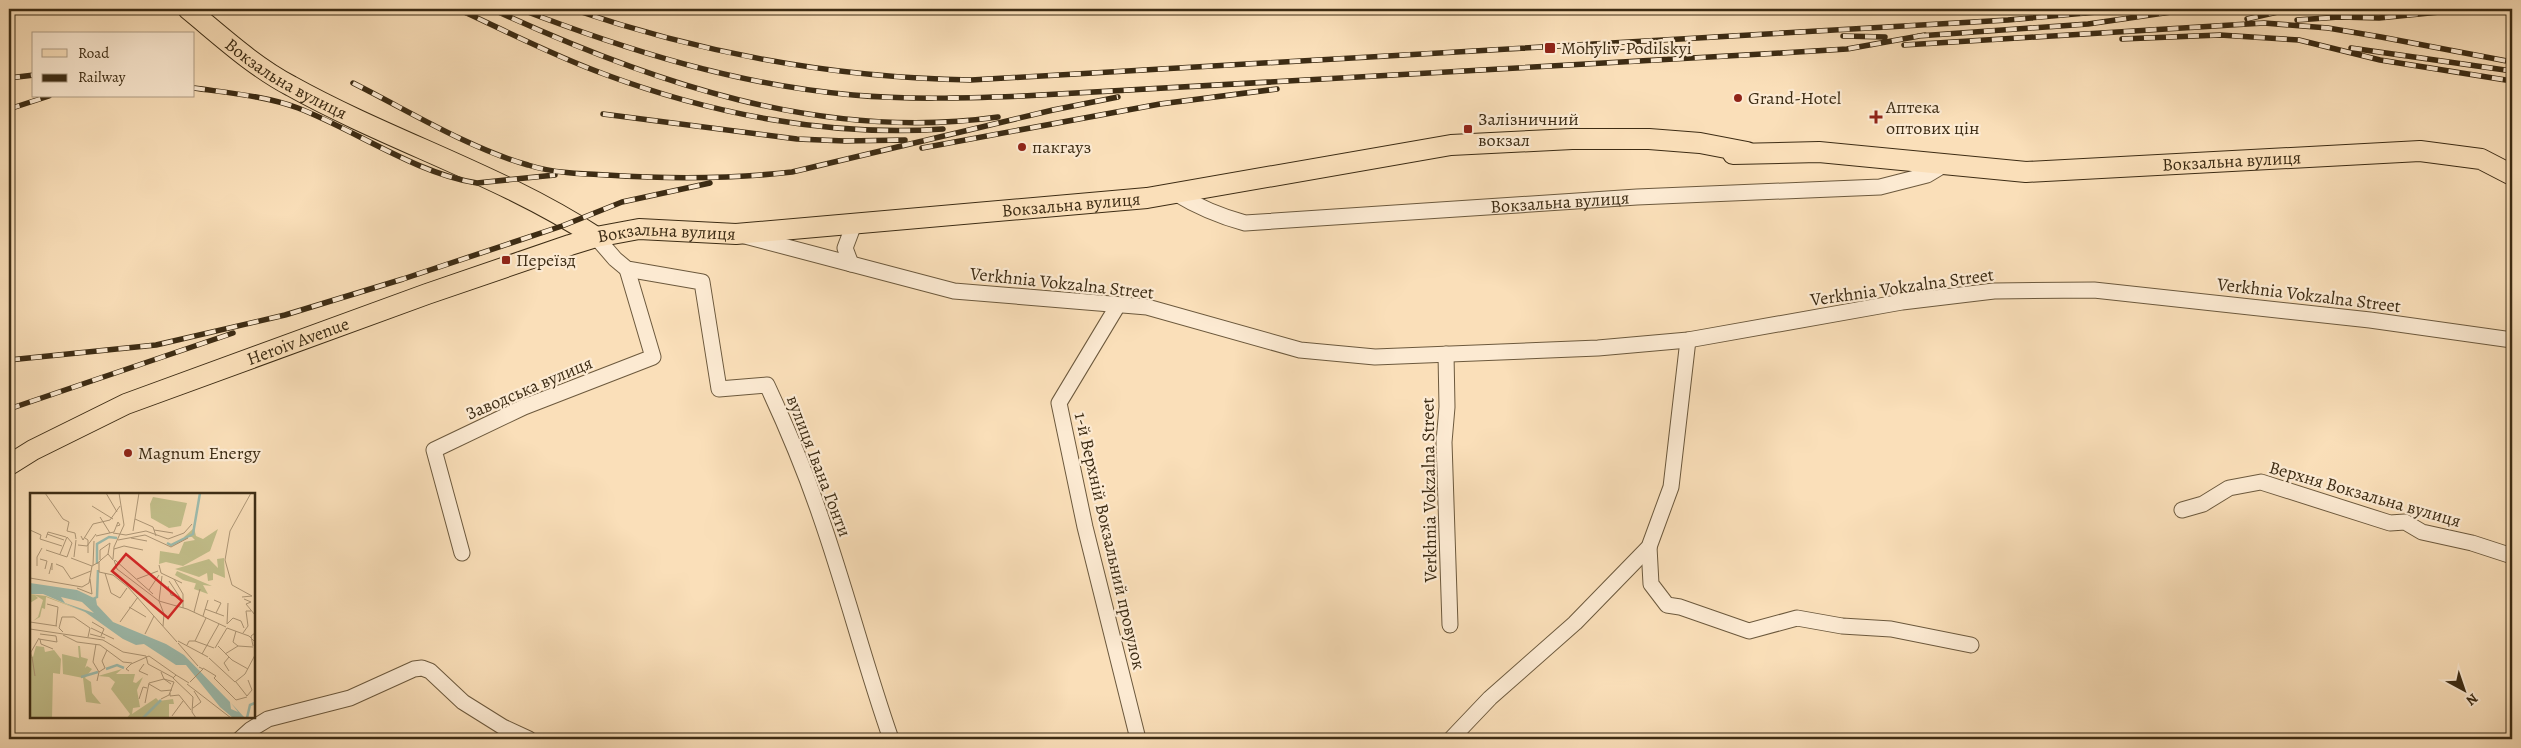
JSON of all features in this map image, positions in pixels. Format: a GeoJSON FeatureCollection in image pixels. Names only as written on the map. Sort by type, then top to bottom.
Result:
{"type":"FeatureCollection","features":[{"type":"Feature","properties":{"kind":"main road","name":"Вокзальна вулиця"},"geometry":{"type":"LineString","coordinates":[[188,9],[241,52],[289,86],[377,131],[527,197],[596,237],[639,229],[736,234],[1147,198],[1451,145],[1572,139],[1658,139],[1715,145],[1747,152],[1819,152],[2026,172],[2420,151],[2481,159],[2512,175]]}},
{"type":"Feature","properties":{"kind":"main road","name":"Heroiv Avenue"},"geometry":{"type":"LineString","coordinates":[[9,465],[33,450],[126,404],[427,294],[596,237]]}},
{"type":"Feature","properties":{"kind":"street","name":"Вокзальна вулиця"},"geometry":{"type":"LineString","coordinates":[[1175,193],[1208,211],[1245,223],[1636,197],[1880,187],[1927,175],[1947,163]]}},
{"type":"Feature","properties":{"kind":"street"},"geometry":{"type":"LineString","coordinates":[[850,264],[844,248],[854,224]]}},
{"type":"Feature","properties":{"kind":"street","name":"Verkhnia Vokzalna Street"},"geometry":{"type":"LineString","coordinates":[[736,234],[954,291],[1147,308],[1300,350],[1375,357],[1598,348],[1688,340],[1902,302],[1994,291],[2094,290],[2370,320],[2512,340]]}},
{"type":"Feature","properties":{"kind":"street"},"geometry":{"type":"LineString","coordinates":[[596,237],[615,259],[627,269]]}},
{"type":"Feature","properties":{"kind":"street","name":"Заводська вулиця"},"geometry":{"type":"LineString","coordinates":[[462,553],[434,450],[524,407],[653,357],[627,269]]}},
{"type":"Feature","properties":{"kind":"street","name":"вулиця Івана Гонти"},"geometry":{"type":"LineString","coordinates":[[627,269],[702,282],[720,389],[767,385],[793,441],[821,516],[870,678],[892,739]]}},
{"type":"Feature","properties":{"kind":"street","name":"1-й Верхній Вокзальний провулок"},"geometry":{"type":"LineString","coordinates":[[1118,305],[1060,403],[1085,527],[1138,739]]}},
{"type":"Feature","properties":{"kind":"street"},"geometry":{"type":"LineString","coordinates":[[1451,739],[1490,698],[1575,623],[1649,546],[1671,487],[1688,340]]}},
{"type":"Feature","properties":{"kind":"street","name":"Verkhnia Vokzalna Street"},"geometry":{"type":"LineString","coordinates":[[1446,354],[1447,407],[1444,442],[1450,625]]}},
{"type":"Feature","properties":{"kind":"street","name":"Верхня Вокзальна вулиця"},"geometry":{"type":"LineString","coordinates":[[2182,510],[2203,504],[2229,488],[2261,482],[2390,523],[2405,522],[2422,532],[2472,543],[2512,556]]}},
{"type":"Feature","properties":{"kind":"street"},"geometry":{"type":"LineString","coordinates":[[1649,546],[1651,584],[1667,605],[1680,607],[1749,631],[1797,618],[1842,626],[1891,629],[1971,646]]}},
{"type":"Feature","properties":{"kind":"street"},"geometry":{"type":"LineString","coordinates":[[240,739],[268,718],[350,698],[414,668],[422,668],[437,676],[463,702],[503,727],[528,739]]}},
{"type":"Feature","properties":{"kind":"railway"},"geometry":{"type":"LineString","coordinates":[[458,9],[585,67],[686,101],[771,120],[814,126],[900,131],[943,129]]}},
{"type":"Feature","properties":{"kind":"railway"},"geometry":{"type":"LineString","coordinates":[[492,9],[552,36],[613,60],[675,82],[738,100],[802,113],[867,121],[932,123],[998,117]]}},
{"type":"Feature","properties":{"kind":"railway"},"geometry":{"type":"LineString","coordinates":[[520,9],[642,52],[725,74],[810,90],[874,97],[916,98],[1023,96],[1847,49],[1925,35]]}},
{"type":"Feature","properties":{"kind":"railway"},"geometry":{"type":"LineString","coordinates":[[572,9],[669,38],[768,60],[869,74],[971,80],[2008,20],[2131,9]]}},
{"type":"Feature","properties":{"kind":"railway"},"geometry":{"type":"LineString","coordinates":[[1918,36],[2088,24],[2192,9]]}},
{"type":"Feature","properties":{"kind":"railway"},"geometry":{"type":"LineString","coordinates":[[2247,19],[2291,9]]}},
{"type":"Feature","properties":{"kind":"railway"},"geometry":{"type":"LineString","coordinates":[[2297,20],[2339,17],[2379,18],[2470,9]]}},
{"type":"Feature","properties":{"kind":"railway"},"geometry":{"type":"LineString","coordinates":[[1904,45],[2264,23],[2328,28],[2512,62]]}},
{"type":"Feature","properties":{"kind":"railway"},"geometry":{"type":"LineString","coordinates":[[2122,39],[2220,35],[2299,40],[2380,60],[2512,81]]}},
{"type":"Feature","properties":{"kind":"railway"},"geometry":{"type":"LineString","coordinates":[[1843,36],[1885,37]]}},
{"type":"Feature","properties":{"kind":"railway"},"geometry":{"type":"LineString","coordinates":[[2351,48],[2512,71]]}},
{"type":"Feature","properties":{"kind":"railway"},"geometry":{"type":"LineString","coordinates":[[9,78],[32,75]]}},
{"type":"Feature","properties":{"kind":"railway"},"geometry":{"type":"LineString","coordinates":[[353,83],[461,139],[528,165],[577,174],[677,178],[746,176],[792,172],[1053,110],[1118,97]]}},
{"type":"Feature","properties":{"kind":"railway"},"geometry":{"type":"LineString","coordinates":[[195,88],[260,98],[298,108],[409,161],[454,178],[477,183],[555,175]]}},
{"type":"Feature","properties":{"kind":"railway"},"geometry":{"type":"LineString","coordinates":[[922,148],[1160,104],[1277,89]]}},
{"type":"Feature","properties":{"kind":"railway"},"geometry":{"type":"LineString","coordinates":[[9,109],[43,98]]}},
{"type":"Feature","properties":{"kind":"railway"},"geometry":{"type":"LineString","coordinates":[[603,114],[797,139],[845,141],[905,140]]}},
{"type":"Feature","properties":{"kind":"railway"},"geometry":{"type":"LineString","coordinates":[[9,360],[156,345],[285,315],[403,279],[562,226],[622,202],[710,183]]}},
{"type":"Feature","properties":{"kind":"railway"},"geometry":{"type":"LineString","coordinates":[[9,409],[233,333]]}},
{"type":"Feature","properties":{"kind":"place","name":"Mohyliv-Podilskyi"},"geometry":{"type":"Point","coordinates":[1550,48]}},
{"type":"Feature","properties":{"kind":"place","name":"Grand-Hotel"},"geometry":{"type":"Point","coordinates":[1738,98]}},
{"type":"Feature","properties":{"kind":"place","name":"Аптека оптових цін"},"geometry":{"type":"Point","coordinates":[1876,117]}},
{"type":"Feature","properties":{"kind":"place","name":"Залізничний вокзал"},"geometry":{"type":"Point","coordinates":[1468,129]}},
{"type":"Feature","properties":{"kind":"place","name":"пакгауз"},"geometry":{"type":"Point","coordinates":[1022,147]}},
{"type":"Feature","properties":{"kind":"place","name":"Переїзд"},"geometry":{"type":"Point","coordinates":[506,260]}},
{"type":"Feature","properties":{"kind":"place","name":"Magnum Energy"},"geometry":{"type":"Point","coordinates":[128,453]}}]}
